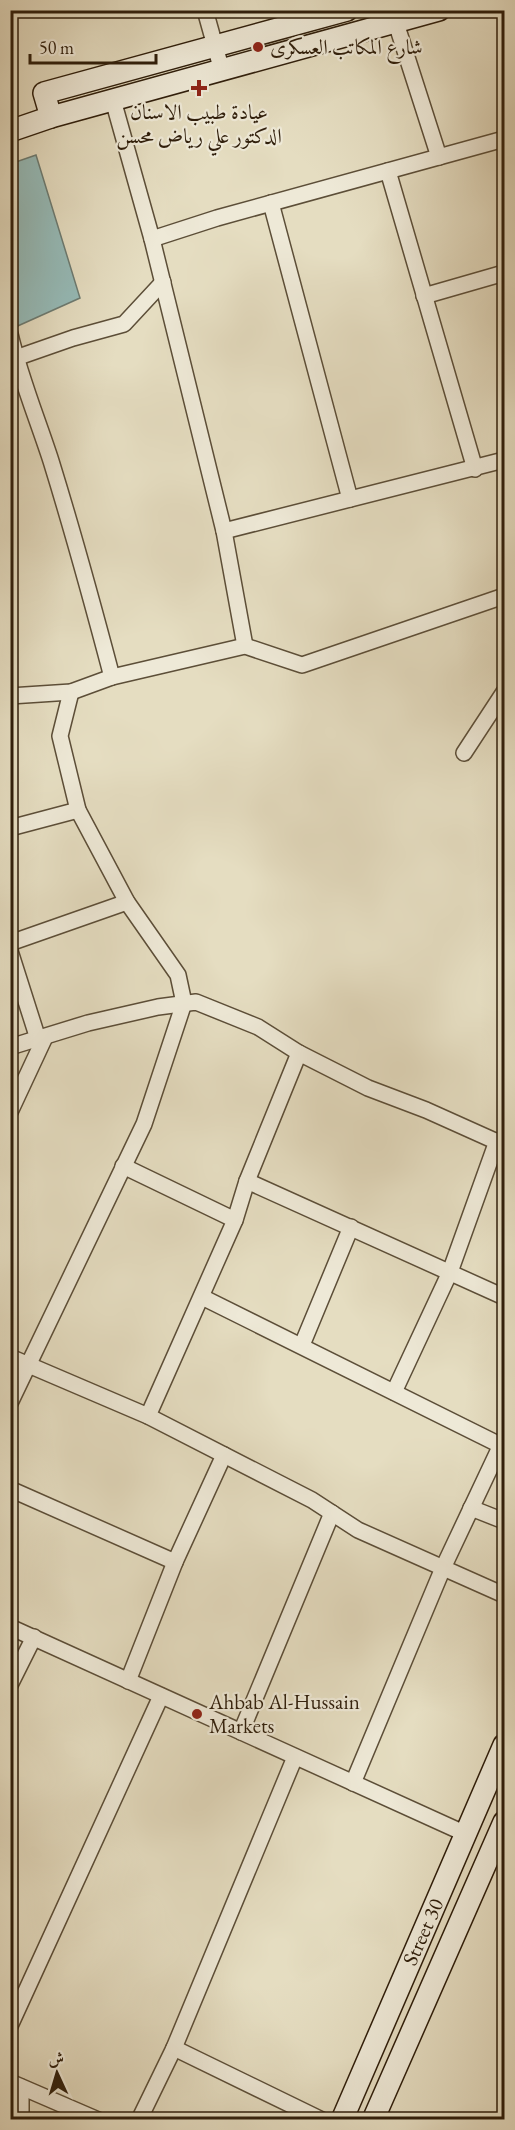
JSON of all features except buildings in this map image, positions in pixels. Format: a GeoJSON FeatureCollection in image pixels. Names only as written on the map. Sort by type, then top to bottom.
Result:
{"type":"FeatureCollection","features":[{"type":"Feature","properties":{"kind":"street"},"geometry":{"type":"LineString","coordinates":[[205,10],[222,71]]}},
{"type":"Feature","properties":{"kind":"street"},"geometry":{"type":"LineString","coordinates":[[10,131],[51,117],[439,10]]}},
{"type":"Feature","properties":{"kind":"street"},"geometry":{"type":"LineString","coordinates":[[51,117],[44,93],[336,12],[339,39]]}},
{"type":"Feature","properties":{"kind":"street"},"geometry":{"type":"LineString","coordinates":[[396,23],[439,157]]}},
{"type":"Feature","properties":{"kind":"street"},"geometry":{"type":"LineString","coordinates":[[113,100],[152,239],[224,531],[244,646]]}},
{"type":"Feature","properties":{"kind":"street"},"geometry":{"type":"LineString","coordinates":[[152,239],[271,203],[504,139]]}},
{"type":"Feature","properties":{"kind":"street"},"geometry":{"type":"LineString","coordinates":[[388,171],[475,469]]}},
{"type":"Feature","properties":{"kind":"street"},"geometry":{"type":"LineString","coordinates":[[271,203],[350,499]]}},
{"type":"Feature","properties":{"kind":"street"},"geometry":{"type":"LineString","coordinates":[[424,296],[504,273]]}},
{"type":"Feature","properties":{"kind":"street"},"geometry":{"type":"LineString","coordinates":[[13,359],[73,338],[124,324],[163,282]]}},
{"type":"Feature","properties":{"kind":"street"},"geometry":{"type":"LineString","coordinates":[[10,334],[13,359],[51,462],[88,585],[112,677]]}},
{"type":"Feature","properties":{"kind":"street"},"geometry":{"type":"LineString","coordinates":[[224,531],[504,460]]}},
{"type":"Feature","properties":{"kind":"street"},"geometry":{"type":"LineString","coordinates":[[10,696],[71,692],[112,677],[244,646],[302,665],[504,596]]}},
{"type":"Feature","properties":{"kind":"street"},"geometry":{"type":"LineString","coordinates":[[10,1403],[144,1124],[184,1004],[178,975],[127,902],[78,810],[60,736],[71,692]]}},
{"type":"Feature","properties":{"kind":"street"},"geometry":{"type":"LineString","coordinates":[[464,753],[504,692]]}},
{"type":"Feature","properties":{"kind":"street"},"geometry":{"type":"LineString","coordinates":[[10,828],[78,810]]}},
{"type":"Feature","properties":{"kind":"street"},"geometry":{"type":"LineString","coordinates":[[10,943],[127,902]]}},
{"type":"Feature","properties":{"kind":"street"},"geometry":{"type":"LineString","coordinates":[[10,951],[41,1038],[10,1112]]}},
{"type":"Feature","properties":{"kind":"street"},"geometry":{"type":"LineString","coordinates":[[10,1047],[88,1023],[158,1007],[196,1002],[258,1027],[299,1053],[368,1088],[501,1143],[450,1272],[394,1392]]}},
{"type":"Feature","properties":{"kind":"street"},"geometry":{"type":"LineString","coordinates":[[148,1416],[235,1220],[247,1180],[299,1053]]}},
{"type":"Feature","properties":{"kind":"street"},"geometry":{"type":"LineString","coordinates":[[123,1166],[235,1220]]}},
{"type":"Feature","properties":{"kind":"street"},"geometry":{"type":"LineString","coordinates":[[247,1180],[504,1297]]}},
{"type":"Feature","properties":{"kind":"street"},"geometry":{"type":"LineString","coordinates":[[302,1346],[351,1227]]}},
{"type":"Feature","properties":{"kind":"street"},"geometry":{"type":"LineString","coordinates":[[202,1297],[503,1446],[443,1568],[353,1783]]}},
{"type":"Feature","properties":{"kind":"street"},"geometry":{"type":"LineString","coordinates":[[10,1357],[148,1416],[312,1500],[358,1530],[504,1595]]}},
{"type":"Feature","properties":{"kind":"street"},"geometry":{"type":"LineString","coordinates":[[128,1681],[174,1562],[224,1455]]}},
{"type":"Feature","properties":{"kind":"street"},"geometry":{"type":"LineString","coordinates":[[10,1489],[174,1562]]}},
{"type":"Feature","properties":{"kind":"street"},"geometry":{"type":"LineString","coordinates":[[471,1508],[504,1521]]}},
{"type":"Feature","properties":{"kind":"street"},"geometry":{"type":"LineString","coordinates":[[241,1732],[332,1513]]}},
{"type":"Feature","properties":{"kind":"street"},"geometry":{"type":"LineString","coordinates":[[10,1627],[466,1834]]}},
{"type":"Feature","properties":{"kind":"street"},"geometry":{"type":"LineString","coordinates":[[10,1685],[34,1637]]}},
{"type":"Feature","properties":{"kind":"street"},"geometry":{"type":"LineString","coordinates":[[10,2026],[161,1696]]}},
{"type":"Feature","properties":{"kind":"street","name":"Street 30"},"geometry":{"type":"LineString","coordinates":[[342,2120],[504,1745]]}},
{"type":"Feature","properties":{"kind":"street"},"geometry":{"type":"LineString","coordinates":[[139,2120],[174,2048],[295,1757]]}},
{"type":"Feature","properties":{"kind":"street","name":"Street 30"},"geometry":{"type":"LineString","coordinates":[[373,2120],[504,1822]]}},
{"type":"Feature","properties":{"kind":"street"},"geometry":{"type":"LineString","coordinates":[[174,2048],[322,2120]]}},
{"type":"Feature","properties":{"kind":"street"},"geometry":{"type":"LineString","coordinates":[[16,2085],[21,2120]]}},
{"type":"Feature","properties":{"kind":"street"},"geometry":{"type":"LineString","coordinates":[[16,2085],[98,2120]]}},
{"type":"Feature","properties":{"kind":"water"},"geometry":{"type":"Polygon","coordinates":[[[36,155],[80,298],[11,329],[10,164],[36,155]]]}},
{"type":"Feature","properties":{"kind":"place","name":"شارع المکاتب العسکری"},"geometry":{"type":"Point","coordinates":[258,47]}},
{"type":"Feature","properties":{"kind":"place","name":"عيادة طبيب الاسنان الدكتور علي رياض محسن"},"geometry":{"type":"Point","coordinates":[199,88]}},
{"type":"Feature","properties":{"kind":"place","name":"Ahbab Al-Hussain Markets"},"geometry":{"type":"Point","coordinates":[197,1714]}}]}
